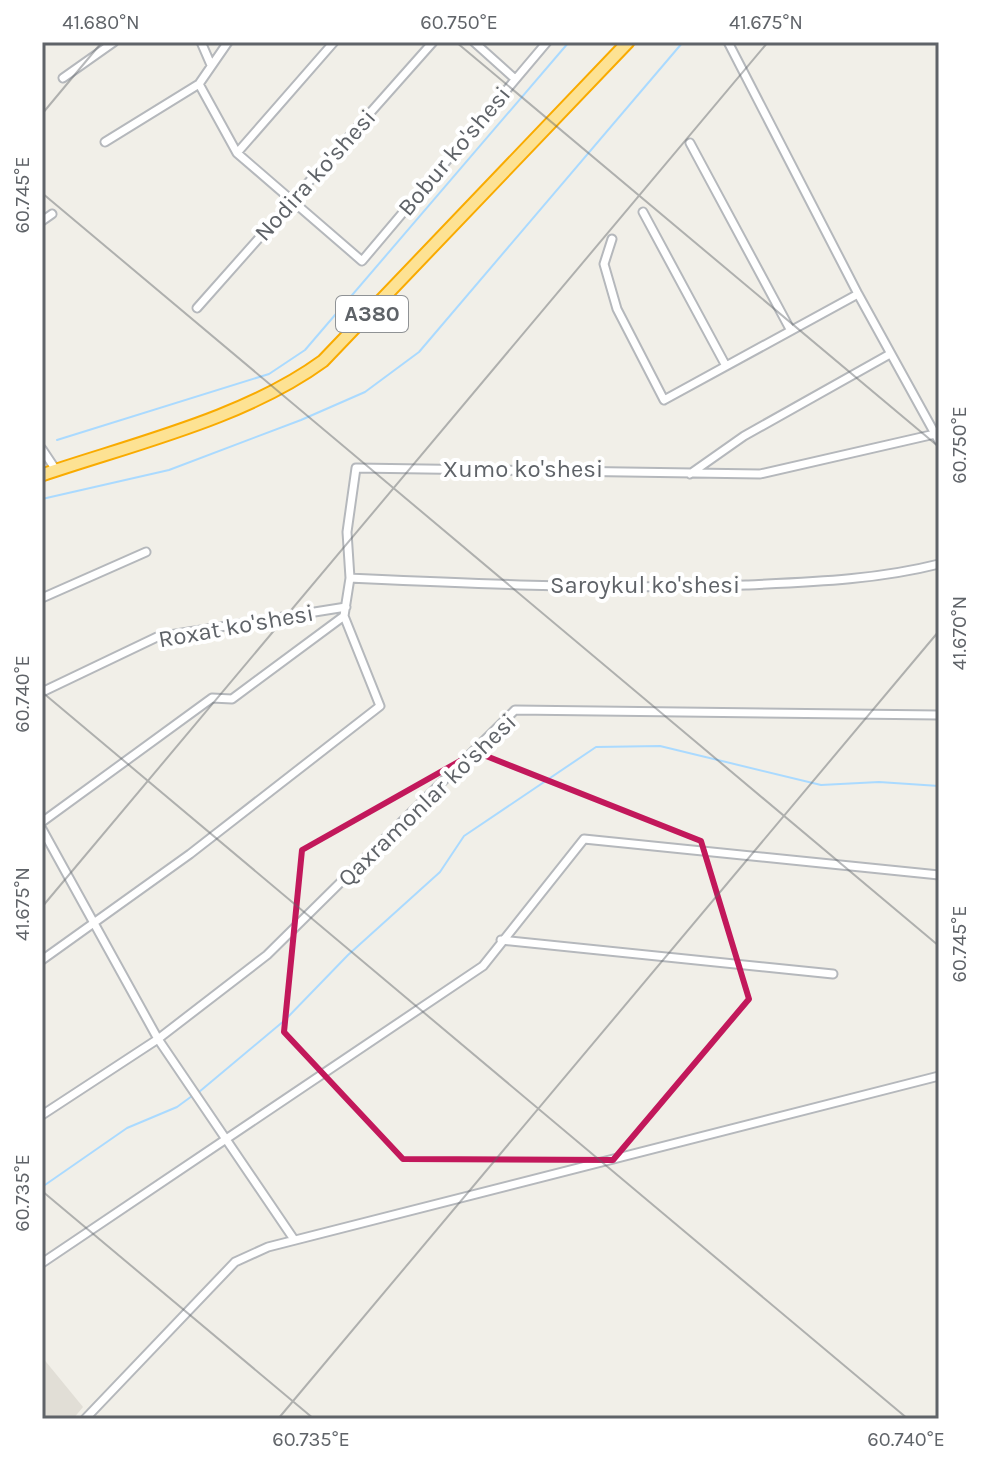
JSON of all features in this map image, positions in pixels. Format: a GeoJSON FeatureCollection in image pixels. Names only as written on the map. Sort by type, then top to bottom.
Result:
{"type":"FeatureCollection","features":[{"type":"Feature","properties":{"kind":"highway","name":"A380"},"geometry":{"type":"LineString","coordinates":[[42,475],[230,410],[294,381],[323,361],[628,42]]}},
{"type":"Feature","properties":{"kind":"street"},"geometry":{"type":"LineString","coordinates":[[63,78],[114,42]]}},
{"type":"Feature","properties":{"kind":"street"},"geometry":{"type":"LineString","coordinates":[[201,42],[211,65]]}},
{"type":"Feature","properties":{"kind":"street"},"geometry":{"type":"LineString","coordinates":[[105,142],[199,84],[228,42]]}},
{"type":"Feature","properties":{"kind":"street"},"geometry":{"type":"LineString","coordinates":[[237,153],[334,42]]}},
{"type":"Feature","properties":{"kind":"street","name":"Nodira ko'shesi"},"geometry":{"type":"LineString","coordinates":[[197,308],[433,42]]}},
{"type":"Feature","properties":{"kind":"street"},"geometry":{"type":"LineString","coordinates":[[474,42],[514,78]]}},
{"type":"Feature","properties":{"kind":"street","name":"Bobur ko'shesi"},"geometry":{"type":"LineString","coordinates":[[291,201],[362,261],[547,42]]}},
{"type":"Feature","properties":{"kind":"street","name":"Xumo ko'shesi"},"geometry":{"type":"LineString","coordinates":[[350,578],[347,532],[356,468],[612,469],[760,474],[937,437],[858,294],[728,42]]}},
{"type":"Feature","properties":{"kind":"street"},"geometry":{"type":"LineString","coordinates":[[199,84],[237,153],[291,201]]}},
{"type":"Feature","properties":{"kind":"street"},"geometry":{"type":"LineString","coordinates":[[690,143],[790,329]]}},
{"type":"Feature","properties":{"kind":"street"},"geometry":{"type":"LineString","coordinates":[[643,212],[726,366]]}},
{"type":"Feature","properties":{"kind":"street"},"geometry":{"type":"LineString","coordinates":[[42,221],[52,214]]}},
{"type":"Feature","properties":{"kind":"street"},"geometry":{"type":"LineString","coordinates":[[612,239],[604,264],[617,309],[664,400],[858,294]]}},
{"type":"Feature","properties":{"kind":"street"},"geometry":{"type":"LineString","coordinates":[[689,474],[744,436],[890,354]]}},
{"type":"Feature","properties":{"kind":"street"},"geometry":{"type":"LineString","coordinates":[[42,449],[56,470]]}},
{"type":"Feature","properties":{"kind":"street"},"geometry":{"type":"LineString","coordinates":[[42,598],[146,552]]}},
{"type":"Feature","properties":{"kind":"street","name":"Saroykul ko'shesi"},"geometry":{"type":"LineString","coordinates":[[350,578],[625,590],[833,580],[903,573],[939,564]]}},
{"type":"Feature","properties":{"kind":"street"},"geometry":{"type":"LineString","coordinates":[[42,960],[190,854],[380,706],[345,612],[350,578]]}},
{"type":"Feature","properties":{"kind":"street"},"geometry":{"type":"LineString","coordinates":[[42,822],[212,698],[232,699],[240,694],[345,612]]}},
{"type":"Feature","properties":{"kind":"street","name":"Roxat ko'shesi"},"geometry":{"type":"LineString","coordinates":[[42,692],[157,637],[345,612]]}},
{"type":"Feature","properties":{"kind":"street","name":"Qaxramonlar ko'shesi"},"geometry":{"type":"LineString","coordinates":[[42,1115],[158,1039],[267,955],[515,710],[939,715]]}},
{"type":"Feature","properties":{"kind":"street"},"geometry":{"type":"LineString","coordinates":[[42,829],[158,1039],[293,1238]]}},
{"type":"Feature","properties":{"kind":"street"},"geometry":{"type":"LineString","coordinates":[[42,1263],[483,966],[584,839],[939,875]]}},
{"type":"Feature","properties":{"kind":"street"},"geometry":{"type":"LineString","coordinates":[[501,940],[833,974]]}},
{"type":"Feature","properties":{"kind":"street"},"geometry":{"type":"LineString","coordinates":[[85,1419],[235,1262],[293,1238],[939,1076]]}},
{"type":"Feature","properties":{"kind":"highlighted area"},"geometry":{"type":"Polygon","coordinates":[[[476,752],[701,841],[749,999],[613,1160],[403,1159],[284,1032],[302,850],[476,752]]]}},
{"type":"Feature","properties":{"kind":"shaded area"},"geometry":{"type":"Polygon","coordinates":[[[42,1357],[83,1407],[73,1419],[42,1419],[42,1357]]]}},
{"type":"Feature","properties":{"kind":"waterway"},"geometry":{"type":"LineString","coordinates":[[57,440],[269,374],[305,350],[569,42]]}},
{"type":"Feature","properties":{"kind":"waterway"},"geometry":{"type":"LineString","coordinates":[[42,499],[169,470],[365,392],[419,352],[683,42]]}},
{"type":"Feature","properties":{"kind":"waterway"},"geometry":{"type":"LineString","coordinates":[[199,1092],[285,1020],[348,955],[440,872],[464,836],[596,747],[660,746],[821,785],[879,782],[939,786]]}},
{"type":"Feature","properties":{"kind":"waterway"},"geometry":{"type":"LineString","coordinates":[[42,1187],[127,1128],[177,1107],[192,1096]]}}]}
